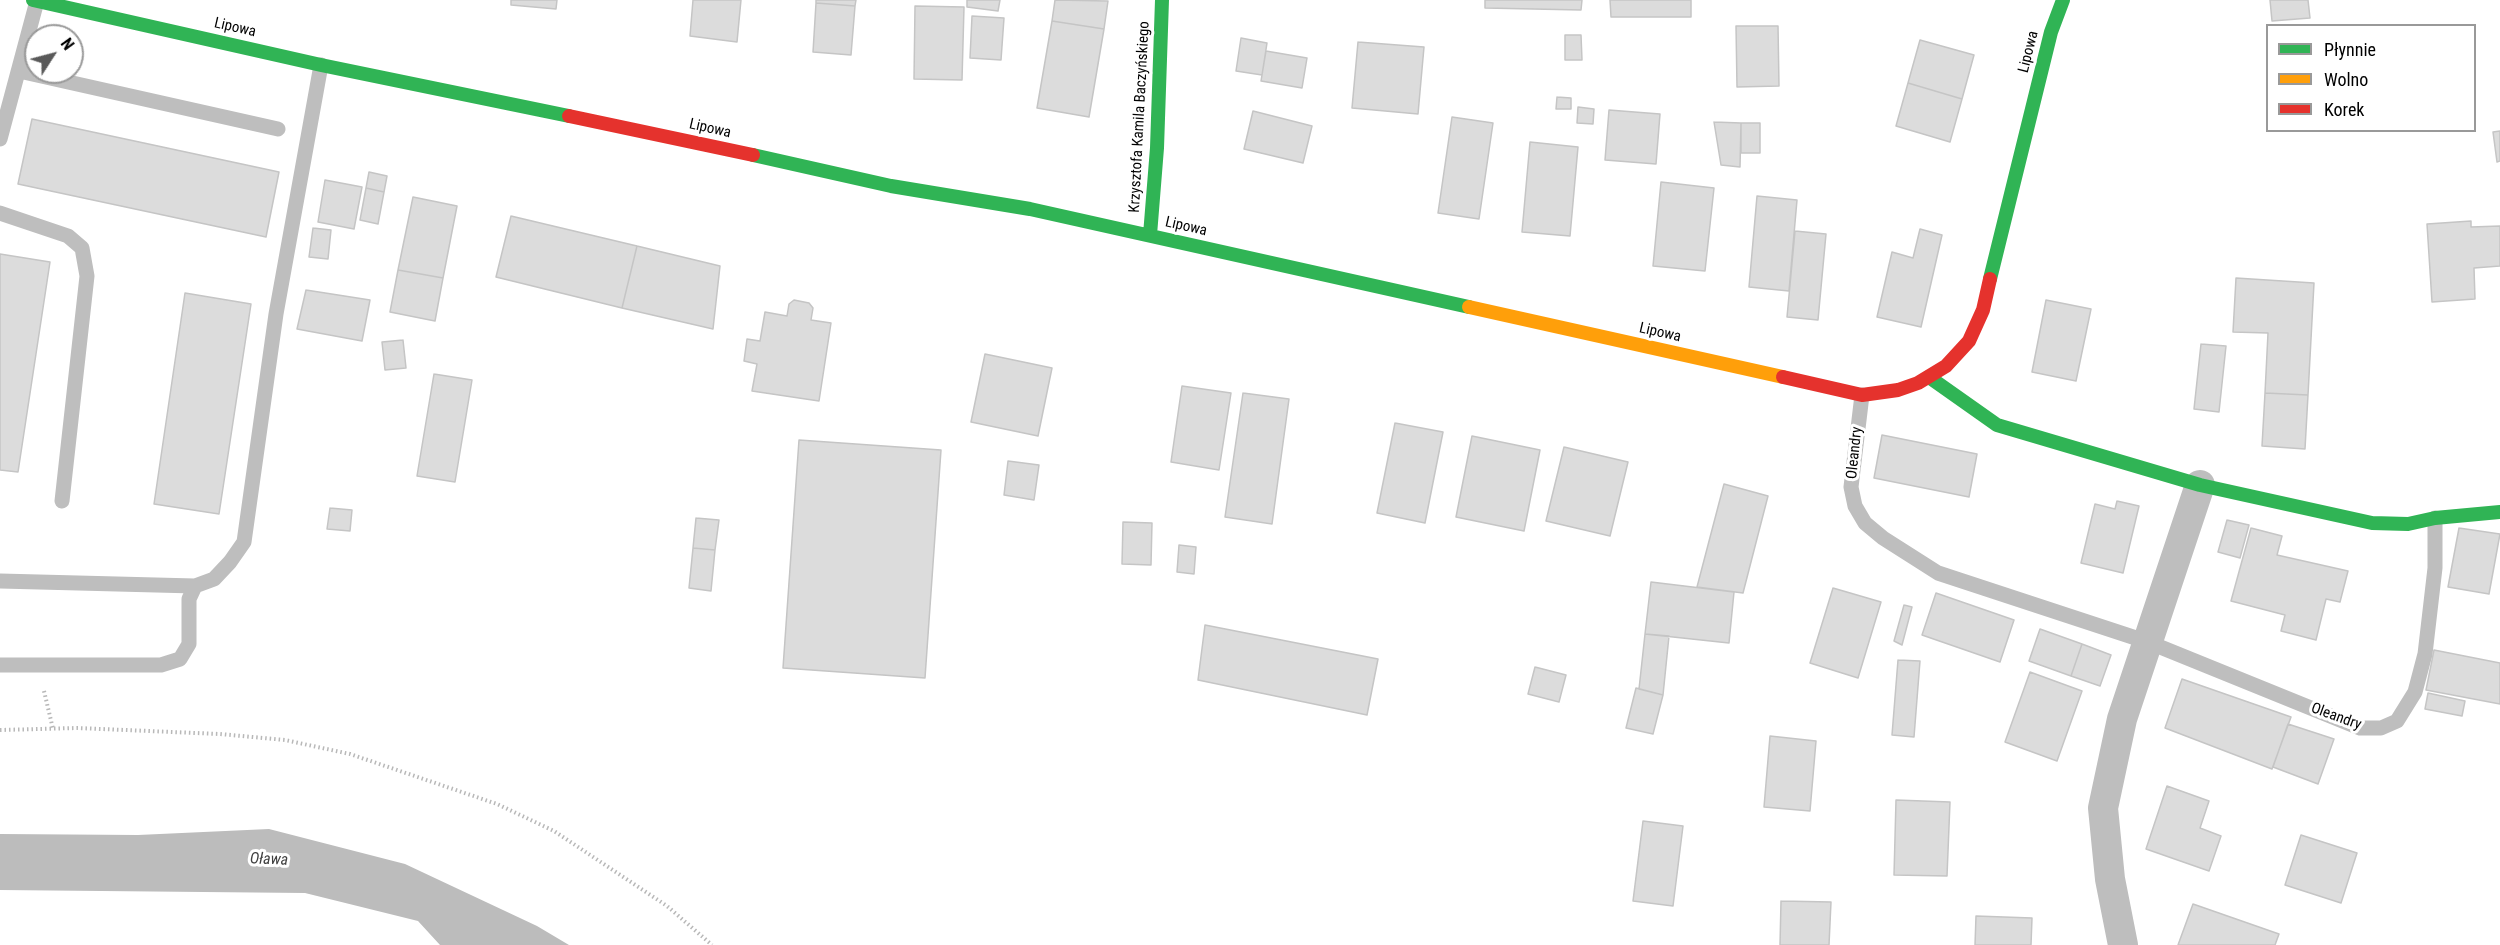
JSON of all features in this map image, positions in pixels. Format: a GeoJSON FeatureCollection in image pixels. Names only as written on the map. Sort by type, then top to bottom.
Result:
{"type":"FeatureCollection","features":[{"type":"Feature","properties":{"kind":"street","name":"Lipowa"},"geometry":{"type":"LineString","coordinates":[[35,0],[321,65],[675,138],[891,186],[1030,209],[1862,394],[1898,390],[1918,383],[1946,366],[1969,341],[1983,310],[2051,32],[2063,0]]}},
{"type":"Feature","properties":{"kind":"street","name":"Krzysztofa Kamila Baczyńskiego"},"geometry":{"type":"LineString","coordinates":[[1150,236],[1162,0]]}},
{"type":"Feature","properties":{"kind":"street"},"geometry":{"type":"LineString","coordinates":[[1929,377],[1997,425],[2200,485],[2372,523],[2408,524],[2434,518],[2500,512]]}},
{"type":"Feature","properties":{"kind":"street"},"geometry":{"type":"LineString","coordinates":[[2123,945],[2110,879],[2103,808],[2122,719],[2200,485]]}},
{"type":"Feature","properties":{"kind":"lane"},"geometry":{"type":"LineString","coordinates":[[0,138],[6,96],[19,71],[35,0]]}},
{"type":"Feature","properties":{"kind":"lane"},"geometry":{"type":"LineString","coordinates":[[0,581],[195,586],[214,579],[244,542],[276,314],[321,65]]}},
{"type":"Feature","properties":{"kind":"lane"},"geometry":{"type":"LineString","coordinates":[[19,71],[278,129]]}},
{"type":"Feature","properties":{"kind":"lane"},"geometry":{"type":"LineString","coordinates":[[0,213],[68,236],[82,248],[87,276],[62,501]]}},
{"type":"Feature","properties":{"kind":"lane","name":"Oleandry"},"geometry":{"type":"LineString","coordinates":[[1862,394],[1851,487],[1855,506],[1865,523],[1883,538],[1938,573],[2148,642],[2360,728],[2381,728],[2397,721],[2415,692],[2425,654],[2435,568],[2434,518]]}},
{"type":"Feature","properties":{"kind":"lane"},"geometry":{"type":"LineString","coordinates":[[0,665],[161,666],[180,659],[189,644],[189,599],[195,586]]}},
{"type":"Feature","properties":{"kind":"path"},"geometry":{"type":"LineString","coordinates":[[46,697],[53,729]]}},
{"type":"Feature","properties":{"kind":"path"},"geometry":{"type":"LineString","coordinates":[[0,730],[53,729],[220,734],[285,740],[350,754],[497,804],[554,831],[667,906],[712,945]]}},
{"type":"Feature","properties":{"kind":"water","name":"Oława"},"geometry":{"type":"Polygon","coordinates":[[[269,829],[405,864],[537,926],[569,945],[440,945],[418,921],[305,893],[0,890],[0,834],[138,835],[269,829]]]}},
{"type":"Feature","properties":{"kind":"building"},"geometry":{"type":"Polygon","coordinates":[[[511,0],[557,0],[556,9],[511,5],[511,0]]]}},
{"type":"Feature","properties":{"kind":"building"},"geometry":{"type":"Polygon","coordinates":[[[693,0],[741,0],[737,42],[690,36],[693,0]]]}},
{"type":"Feature","properties":{"kind":"building"},"geometry":{"type":"Polygon","coordinates":[[[816,0],[856,0],[855,6],[816,3],[816,0]]]}},
{"type":"Feature","properties":{"kind":"building"},"geometry":{"type":"Polygon","coordinates":[[[967,0],[1000,0],[998,11],[967,7],[967,0]]]}},
{"type":"Feature","properties":{"kind":"building"},"geometry":{"type":"Polygon","coordinates":[[[1055,0],[1108,1],[1104,29],[1052,21],[1055,0]]]}},
{"type":"Feature","properties":{"kind":"building"},"geometry":{"type":"Polygon","coordinates":[[[1485,0],[1582,0],[1581,10],[1485,8],[1485,0]]]}},
{"type":"Feature","properties":{"kind":"building"},"geometry":{"type":"Polygon","coordinates":[[[1610,0],[1691,0],[1691,17],[1611,17],[1610,0]]]}},
{"type":"Feature","properties":{"kind":"building"},"geometry":{"type":"Polygon","coordinates":[[[2270,0],[2308,0],[2310,18],[2272,21],[2270,0]]]}},
{"type":"Feature","properties":{"kind":"building"},"geometry":{"type":"Polygon","coordinates":[[[816,3],[855,6],[851,55],[813,52],[816,3]]]}},
{"type":"Feature","properties":{"kind":"building"},"geometry":{"type":"Polygon","coordinates":[[[915,6],[964,7],[962,80],[914,79],[915,6]]]}},
{"type":"Feature","properties":{"kind":"building"},"geometry":{"type":"Polygon","coordinates":[[[972,16],[1004,18],[1001,60],[970,58],[972,16]]]}},
{"type":"Feature","properties":{"kind":"building"},"geometry":{"type":"Polygon","coordinates":[[[1052,21],[1104,29],[1089,117],[1037,108],[1052,21]]]}},
{"type":"Feature","properties":{"kind":"building"},"geometry":{"type":"Polygon","coordinates":[[[1736,26],[1778,26],[1779,86],[1737,87],[1736,26]]]}},
{"type":"Feature","properties":{"kind":"building"},"geometry":{"type":"Polygon","coordinates":[[[1565,35],[1581,35],[1582,60],[1565,60],[1565,35]]]}},
{"type":"Feature","properties":{"kind":"building"},"geometry":{"type":"Polygon","coordinates":[[[1241,38],[1267,43],[1262,75],[1236,71],[1241,38]]]}},
{"type":"Feature","properties":{"kind":"building"},"geometry":{"type":"Polygon","coordinates":[[[1920,40],[1974,55],[1962,99],[1908,83],[1920,40]]]}},
{"type":"Feature","properties":{"kind":"building"},"geometry":{"type":"Polygon","coordinates":[[[1358,42],[1424,47],[1418,114],[1352,108],[1358,42]]]}},
{"type":"Feature","properties":{"kind":"building"},"geometry":{"type":"Polygon","coordinates":[[[1266,51],[1307,58],[1302,88],[1261,81],[1266,51]]]}},
{"type":"Feature","properties":{"kind":"building"},"geometry":{"type":"Polygon","coordinates":[[[1908,83],[1962,99],[1950,142],[1896,126],[1908,83]]]}},
{"type":"Feature","properties":{"kind":"building"},"geometry":{"type":"Polygon","coordinates":[[[1557,97],[1571,98],[1571,109],[1556,109],[1557,97]]]}},
{"type":"Feature","properties":{"kind":"building"},"geometry":{"type":"Polygon","coordinates":[[[1578,107],[1594,109],[1593,124],[1577,123],[1578,107]]]}},
{"type":"Feature","properties":{"kind":"building"},"geometry":{"type":"Polygon","coordinates":[[[1609,110],[1660,114],[1656,164],[1605,160],[1609,110]]]}},
{"type":"Feature","properties":{"kind":"building"},"geometry":{"type":"Polygon","coordinates":[[[1253,111],[1312,126],[1303,163],[1244,149],[1253,111]]]}},
{"type":"Feature","properties":{"kind":"building"},"geometry":{"type":"Polygon","coordinates":[[[1452,117],[1493,123],[1479,219],[1438,213],[1452,117]]]}},
{"type":"Feature","properties":{"kind":"building"},"geometry":{"type":"Polygon","coordinates":[[[32,119],[279,172],[266,237],[18,184],[32,119]]]}},
{"type":"Feature","properties":{"kind":"building"},"geometry":{"type":"Polygon","coordinates":[[[1714,122],[1741,123],[1740,167],[1721,165],[1714,122]]]}},
{"type":"Feature","properties":{"kind":"building"},"geometry":{"type":"Polygon","coordinates":[[[1741,123],[1760,123],[1760,153],[1741,153],[1741,123]]]}},
{"type":"Feature","properties":{"kind":"building"},"geometry":{"type":"Polygon","coordinates":[[[2500,131],[2500,161],[2497,162],[2493,132],[2500,131]]]}},
{"type":"Feature","properties":{"kind":"building"},"geometry":{"type":"Polygon","coordinates":[[[1530,142],[1578,147],[1570,236],[1522,232],[1530,142]]]}},
{"type":"Feature","properties":{"kind":"building"},"geometry":{"type":"Polygon","coordinates":[[[369,172],[387,176],[384,192],[366,188],[369,172]]]}},
{"type":"Feature","properties":{"kind":"building"},"geometry":{"type":"Polygon","coordinates":[[[325,180],[362,187],[354,229],[318,222],[325,180]]]}},
{"type":"Feature","properties":{"kind":"building"},"geometry":{"type":"Polygon","coordinates":[[[1661,182],[1714,188],[1705,271],[1653,266],[1661,182]]]}},
{"type":"Feature","properties":{"kind":"building"},"geometry":{"type":"Polygon","coordinates":[[[366,188],[384,192],[378,224],[360,220],[366,188]]]}},
{"type":"Feature","properties":{"kind":"building"},"geometry":{"type":"Polygon","coordinates":[[[1757,196],[1797,200],[1789,291],[1749,287],[1757,196]]]}},
{"type":"Feature","properties":{"kind":"building"},"geometry":{"type":"Polygon","coordinates":[[[413,197],[457,206],[443,278],[398,270],[413,197]]]}},
{"type":"Feature","properties":{"kind":"building"},"geometry":{"type":"Polygon","coordinates":[[[511,216],[637,246],[622,308],[496,277],[511,216]]]}},
{"type":"Feature","properties":{"kind":"building"},"geometry":{"type":"Polygon","coordinates":[[[2471,221],[2471,227],[2500,226],[2500,266],[2474,268],[2475,299],[2432,302],[2427,224],[2471,221]]]}},
{"type":"Feature","properties":{"kind":"building"},"geometry":{"type":"Polygon","coordinates":[[[313,228],[331,230],[328,259],[309,257],[313,228]]]}},
{"type":"Feature","properties":{"kind":"building"},"geometry":{"type":"Polygon","coordinates":[[[1920,229],[1942,235],[1921,327],[1877,317],[1892,252],[1913,258],[1920,229]]]}},
{"type":"Feature","properties":{"kind":"building"},"geometry":{"type":"Polygon","coordinates":[[[1795,231],[1826,234],[1818,320],[1787,317],[1795,231]]]}},
{"type":"Feature","properties":{"kind":"building"},"geometry":{"type":"Polygon","coordinates":[[[637,246],[720,266],[713,329],[622,308],[637,246]]]}},
{"type":"Feature","properties":{"kind":"building"},"geometry":{"type":"Polygon","coordinates":[[[0,254],[50,262],[18,472],[0,470],[0,254]]]}},
{"type":"Feature","properties":{"kind":"building"},"geometry":{"type":"Polygon","coordinates":[[[398,270],[443,278],[435,321],[390,312],[398,270]]]}},
{"type":"Feature","properties":{"kind":"building"},"geometry":{"type":"Polygon","coordinates":[[[2236,278],[2314,283],[2308,395],[2265,393],[2268,333],[2233,332],[2236,278]]]}},
{"type":"Feature","properties":{"kind":"building"},"geometry":{"type":"Polygon","coordinates":[[[306,290],[370,300],[362,341],[297,329],[306,290]]]}},
{"type":"Feature","properties":{"kind":"building"},"geometry":{"type":"Polygon","coordinates":[[[185,293],[251,304],[219,514],[154,504],[185,293]]]}},
{"type":"Feature","properties":{"kind":"building"},"geometry":{"type":"Polygon","coordinates":[[[794,300],[809,303],[813,308],[811,320],[831,323],[819,401],[752,391],[757,364],[744,361],[747,339],[760,341],[765,312],[787,316],[789,304],[794,300]]]}},
{"type":"Feature","properties":{"kind":"building"},"geometry":{"type":"Polygon","coordinates":[[[2046,300],[2091,309],[2076,381],[2032,372],[2046,300]]]}},
{"type":"Feature","properties":{"kind":"building"},"geometry":{"type":"Polygon","coordinates":[[[403,340],[406,368],[385,370],[382,342],[403,340]]]}},
{"type":"Feature","properties":{"kind":"building"},"geometry":{"type":"Polygon","coordinates":[[[2201,344],[2226,346],[2219,412],[2194,409],[2201,344]]]}},
{"type":"Feature","properties":{"kind":"building"},"geometry":{"type":"Polygon","coordinates":[[[985,354],[1052,368],[1038,436],[971,422],[985,354]]]}},
{"type":"Feature","properties":{"kind":"building"},"geometry":{"type":"Polygon","coordinates":[[[434,374],[472,380],[455,482],[417,476],[434,374]]]}},
{"type":"Feature","properties":{"kind":"building"},"geometry":{"type":"Polygon","coordinates":[[[1182,386],[1231,393],[1219,470],[1171,462],[1182,386]]]}},
{"type":"Feature","properties":{"kind":"building"},"geometry":{"type":"Polygon","coordinates":[[[1243,393],[1289,399],[1272,524],[1225,517],[1243,393]]]}},
{"type":"Feature","properties":{"kind":"building"},"geometry":{"type":"Polygon","coordinates":[[[2265,393],[2308,395],[2305,449],[2262,446],[2265,393]]]}},
{"type":"Feature","properties":{"kind":"building"},"geometry":{"type":"Polygon","coordinates":[[[1395,423],[1443,432],[1425,523],[1377,513],[1395,423]]]}},
{"type":"Feature","properties":{"kind":"building"},"geometry":{"type":"Polygon","coordinates":[[[1882,435],[1977,454],[1969,497],[1874,478],[1882,435]]]}},
{"type":"Feature","properties":{"kind":"building"},"geometry":{"type":"Polygon","coordinates":[[[1472,436],[1540,450],[1524,531],[1456,517],[1472,436]]]}},
{"type":"Feature","properties":{"kind":"building"},"geometry":{"type":"Polygon","coordinates":[[[799,440],[941,450],[925,678],[783,668],[799,440]]]}},
{"type":"Feature","properties":{"kind":"building"},"geometry":{"type":"Polygon","coordinates":[[[1564,447],[1628,462],[1610,536],[1546,521],[1564,447]]]}},
{"type":"Feature","properties":{"kind":"building"},"geometry":{"type":"Polygon","coordinates":[[[1008,461],[1039,465],[1034,500],[1004,495],[1008,461]]]}},
{"type":"Feature","properties":{"kind":"building"},"geometry":{"type":"Polygon","coordinates":[[[1724,484],[1768,496],[1743,593],[1697,587],[1724,484]]]}},
{"type":"Feature","properties":{"kind":"building"},"geometry":{"type":"Polygon","coordinates":[[[2117,501],[2139,506],[2123,573],[2081,563],[2095,504],[2115,509],[2117,501]]]}},
{"type":"Feature","properties":{"kind":"building"},"geometry":{"type":"Polygon","coordinates":[[[330,508],[352,510],[350,531],[327,529],[330,508]]]}},
{"type":"Feature","properties":{"kind":"building"},"geometry":{"type":"Polygon","coordinates":[[[696,518],[719,520],[715,550],[693,548],[696,518]]]}},
{"type":"Feature","properties":{"kind":"building"},"geometry":{"type":"Polygon","coordinates":[[[2227,520],[2249,525],[2240,558],[2218,552],[2227,520]]]}},
{"type":"Feature","properties":{"kind":"building"},"geometry":{"type":"Polygon","coordinates":[[[1123,522],[1152,523],[1151,565],[1122,564],[1123,522]]]}},
{"type":"Feature","properties":{"kind":"building"},"geometry":{"type":"Polygon","coordinates":[[[2251,528],[2282,536],[2277,555],[2348,571],[2340,602],[2326,599],[2316,640],[2281,631],[2285,615],[2231,601],[2251,528]]]}},
{"type":"Feature","properties":{"kind":"building"},"geometry":{"type":"Polygon","coordinates":[[[2459,528],[2500,534],[2489,594],[2448,587],[2459,528]]]}},
{"type":"Feature","properties":{"kind":"building"},"geometry":{"type":"Polygon","coordinates":[[[1179,545],[1196,547],[1194,574],[1177,572],[1179,545]]]}},
{"type":"Feature","properties":{"kind":"building"},"geometry":{"type":"Polygon","coordinates":[[[693,548],[715,550],[711,591],[689,588],[693,548]]]}},
{"type":"Feature","properties":{"kind":"building"},"geometry":{"type":"Polygon","coordinates":[[[1651,582],[1734,592],[1729,643],[1645,634],[1651,582]]]}},
{"type":"Feature","properties":{"kind":"building"},"geometry":{"type":"Polygon","coordinates":[[[1833,588],[1881,602],[1858,678],[1810,663],[1833,588]]]}},
{"type":"Feature","properties":{"kind":"building"},"geometry":{"type":"Polygon","coordinates":[[[1936,593],[2014,620],[2000,662],[1922,635],[1936,593]]]}},
{"type":"Feature","properties":{"kind":"building"},"geometry":{"type":"Polygon","coordinates":[[[1904,605],[1912,607],[1902,645],[1894,641],[1904,605]]]}},
{"type":"Feature","properties":{"kind":"building"},"geometry":{"type":"Polygon","coordinates":[[[1205,625],[1378,659],[1367,715],[1198,680],[1205,625]]]}},
{"type":"Feature","properties":{"kind":"building"},"geometry":{"type":"Polygon","coordinates":[[[2040,629],[2082,644],[2071,676],[2029,661],[2040,629]]]}},
{"type":"Feature","properties":{"kind":"building"},"geometry":{"type":"Polygon","coordinates":[[[1645,634],[1669,636],[1663,695],[1639,689],[1645,634]]]}},
{"type":"Feature","properties":{"kind":"building"},"geometry":{"type":"Polygon","coordinates":[[[2082,644],[2111,655],[2100,686],[2071,676],[2082,644]]]}},
{"type":"Feature","properties":{"kind":"building"},"geometry":{"type":"Polygon","coordinates":[[[2434,650],[2500,663],[2500,704],[2426,690],[2434,650]]]}},
{"type":"Feature","properties":{"kind":"building"},"geometry":{"type":"Polygon","coordinates":[[[1898,660],[1920,661],[1914,737],[1892,735],[1898,660]]]}},
{"type":"Feature","properties":{"kind":"building"},"geometry":{"type":"Polygon","coordinates":[[[1535,667],[1566,675],[1559,702],[1528,694],[1535,667]]]}},
{"type":"Feature","properties":{"kind":"building"},"geometry":{"type":"Polygon","coordinates":[[[2030,672],[2082,691],[2057,761],[2005,742],[2030,672]]]}},
{"type":"Feature","properties":{"kind":"building"},"geometry":{"type":"Polygon","coordinates":[[[2182,679],[2291,717],[2272,769],[2165,728],[2182,679]]]}},
{"type":"Feature","properties":{"kind":"building"},"geometry":{"type":"Polygon","coordinates":[[[1636,688],[1663,695],[1653,734],[1626,728],[1636,688]]]}},
{"type":"Feature","properties":{"kind":"building"},"geometry":{"type":"Polygon","coordinates":[[[2428,693],[2465,701],[2462,716],[2425,709],[2428,693]]]}},
{"type":"Feature","properties":{"kind":"building"},"geometry":{"type":"Polygon","coordinates":[[[2288,724],[2334,739],[2318,784],[2273,767],[2288,724]]]}},
{"type":"Feature","properties":{"kind":"building"},"geometry":{"type":"Polygon","coordinates":[[[1770,736],[1816,741],[1810,811],[1764,807],[1770,736]]]}},
{"type":"Feature","properties":{"kind":"building"},"geometry":{"type":"Polygon","coordinates":[[[2167,786],[2209,801],[2200,828],[2221,836],[2209,871],[2146,849],[2167,786]]]}},
{"type":"Feature","properties":{"kind":"building"},"geometry":{"type":"Polygon","coordinates":[[[1896,800],[1950,802],[1947,876],[1894,875],[1896,800]]]}},
{"type":"Feature","properties":{"kind":"building"},"geometry":{"type":"Polygon","coordinates":[[[1643,821],[1683,826],[1673,906],[1633,901],[1643,821]]]}},
{"type":"Feature","properties":{"kind":"building"},"geometry":{"type":"Polygon","coordinates":[[[2301,835],[2357,853],[2341,903],[2285,885],[2301,835]]]}},
{"type":"Feature","properties":{"kind":"building"},"geometry":{"type":"Polygon","coordinates":[[[1781,901],[1831,902],[1829,945],[1780,945],[1781,901]]]}},
{"type":"Feature","properties":{"kind":"building"},"geometry":{"type":"Polygon","coordinates":[[[2193,904],[2279,934],[2275,945],[2178,945],[2193,904]]]}},
{"type":"Feature","properties":{"kind":"building"},"geometry":{"type":"Polygon","coordinates":[[[1976,916],[2032,918],[2031,945],[1975,945],[1976,916]]]}},
{"type":"Feature","properties":{"kind":"traffic: fast"},"geometry":{"type":"LineString","coordinates":[[33,0],[321,65],[569,116]]}},
{"type":"Feature","properties":{"kind":"traffic: fast"},"geometry":{"type":"LineString","coordinates":[[1150,235],[1157,148],[1162,0]]}},
{"type":"Feature","properties":{"kind":"traffic: fast"},"geometry":{"type":"LineString","coordinates":[[1990,279],[2051,32],[2063,0]]}},
{"type":"Feature","properties":{"kind":"traffic: fast"},"geometry":{"type":"LineString","coordinates":[[753,155],[891,186],[1030,209],[1469,307]]}},
{"type":"Feature","properties":{"kind":"traffic: fast"},"geometry":{"type":"LineString","coordinates":[[1929,377],[1997,425],[2200,485],[2372,523],[2408,524],[2435,518],[2500,512]]}},
{"type":"Feature","properties":{"kind":"traffic: slow"},"geometry":{"type":"LineString","coordinates":[[1469,307],[1783,377]]}},
{"type":"Feature","properties":{"kind":"traffic: jam"},"geometry":{"type":"LineString","coordinates":[[569,116],[753,155]]}},
{"type":"Feature","properties":{"kind":"traffic: jam"},"geometry":{"type":"LineString","coordinates":[[1783,377],[1862,395],[1898,390],[1918,383],[1946,366],[1969,341],[1983,310],[1990,279]]}}]}
